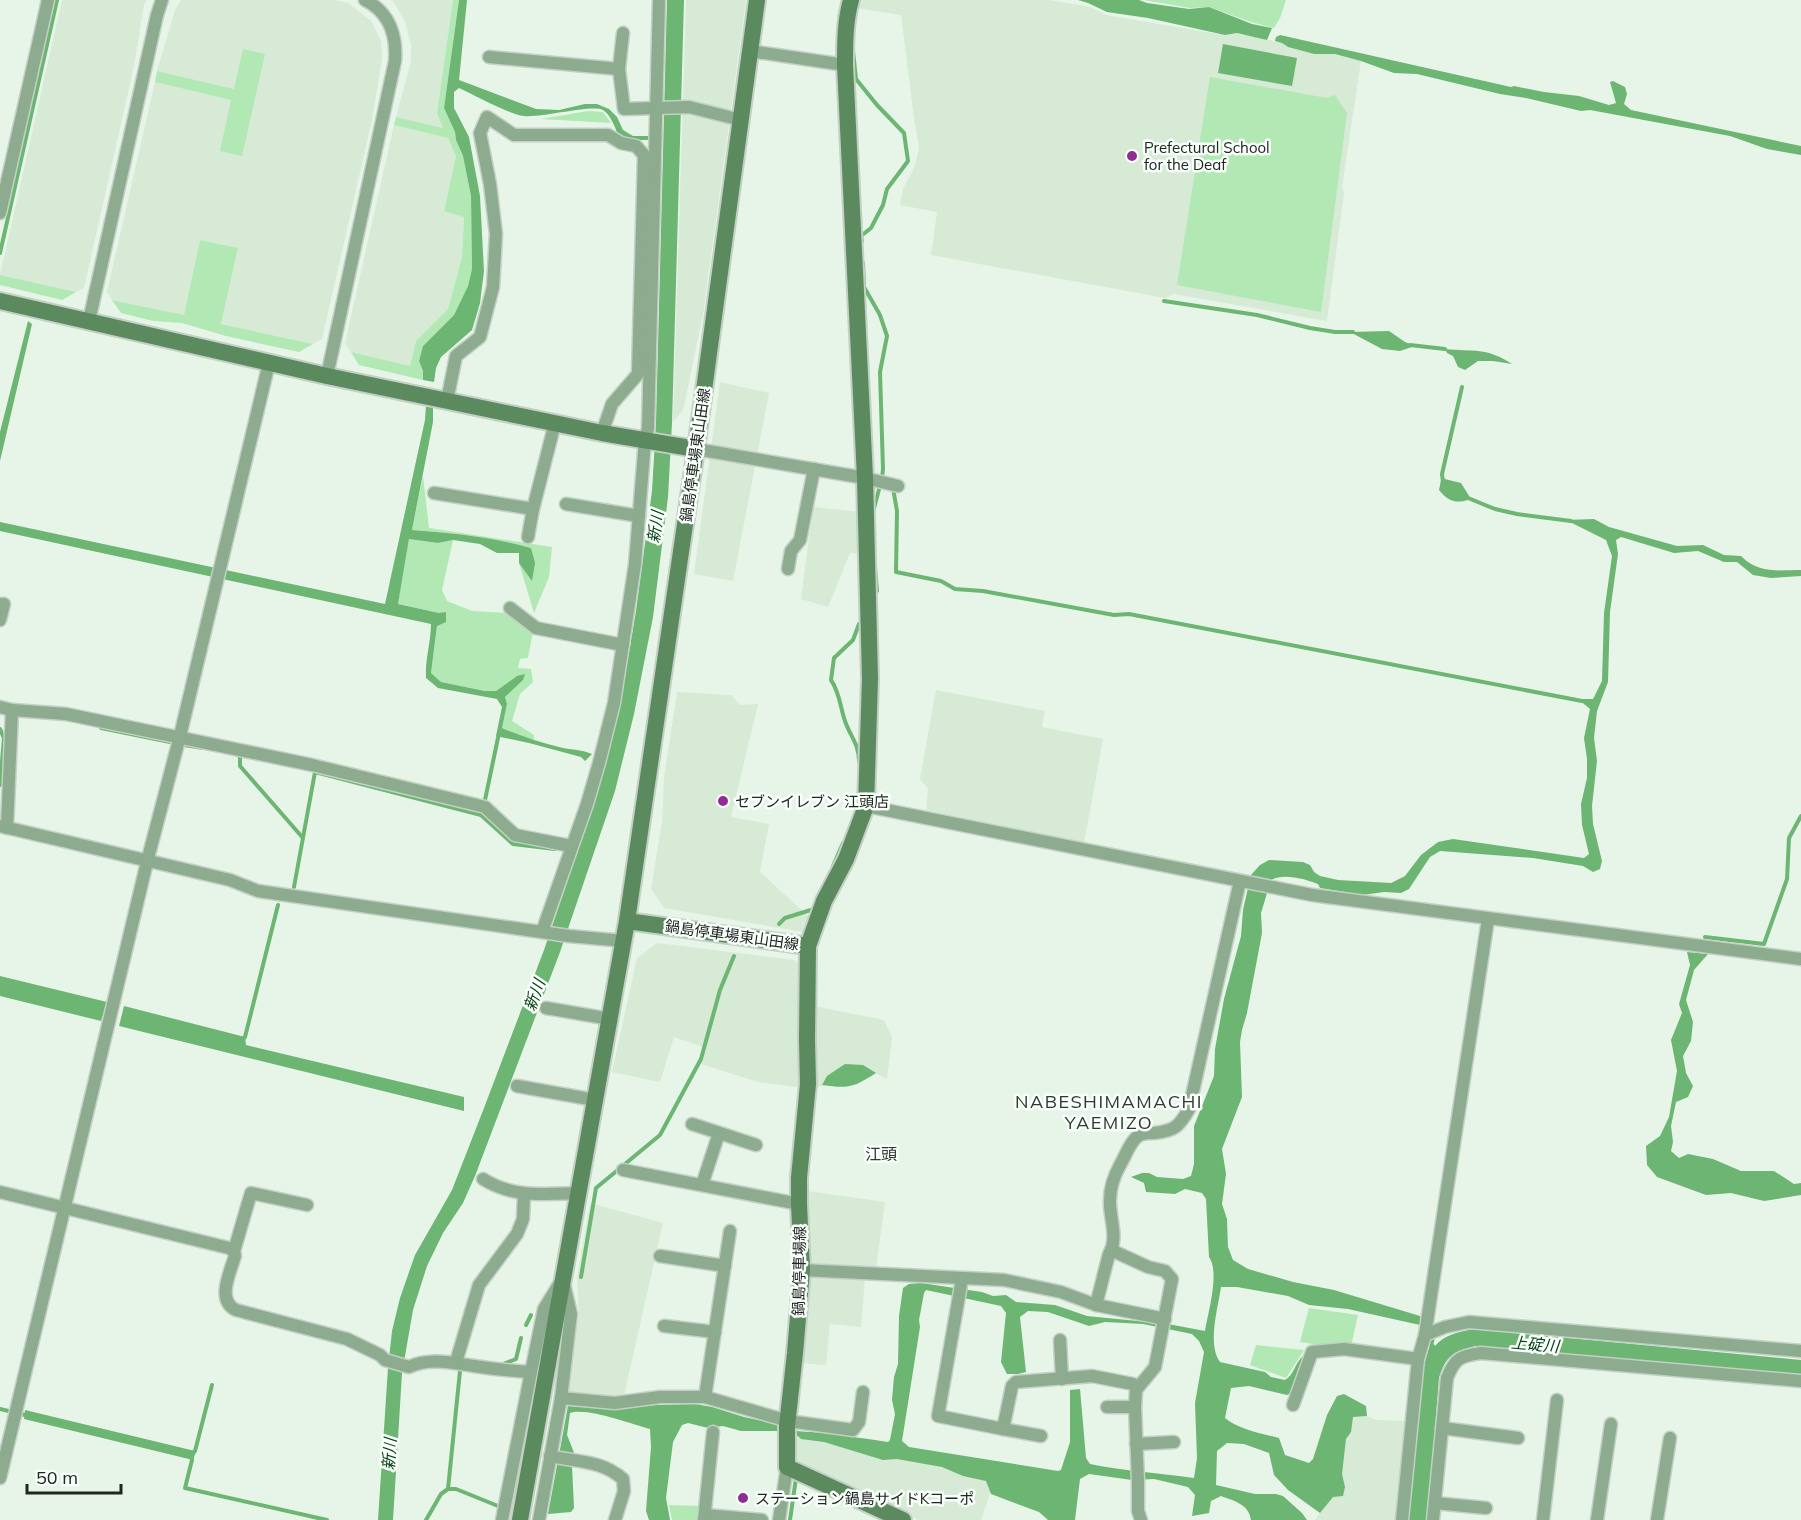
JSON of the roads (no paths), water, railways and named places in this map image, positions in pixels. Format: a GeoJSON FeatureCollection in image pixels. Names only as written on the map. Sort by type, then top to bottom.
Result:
{"type":"FeatureCollection","features":[{"type":"Feature","properties":{"kind":"main road","name":"鍋島停車場東山田線"},"geometry":{"type":"LineString","coordinates":[[757,0],[696,450],[627,921],[808,946],[824,901],[846,860],[866,806],[870,679],[883,482],[845,65],[846,31],[851,0]]}},
{"type":"Feature","properties":{"kind":"main road"},"geometry":{"type":"LineString","coordinates":[[0,301],[327,376],[602,433],[696,450]]}},
{"type":"Feature","properties":{"kind":"main road"},"geometry":{"type":"LineString","coordinates":[[520,1520],[627,921]]}},
{"type":"Feature","properties":{"kind":"main road","name":"鍋島停車場線"},"geometry":{"type":"LineString","coordinates":[[787,1467],[787,1428],[802,1270],[799,1178],[808,1084],[808,946]]}},
{"type":"Feature","properties":{"kind":"main road"},"geometry":{"type":"LineString","coordinates":[[787,1467],[903,1520]]}},
{"type":"Feature","properties":{"kind":"street"},"geometry":{"type":"LineString","coordinates":[[0,213],[48,0]]}},
{"type":"Feature","properties":{"kind":"street"},"geometry":{"type":"LineString","coordinates":[[89,321],[162,0]]}},
{"type":"Feature","properties":{"kind":"street"},"geometry":{"type":"LineString","coordinates":[[327,376],[395,61],[396,44],[392,28],[383,13],[365,0]]}},
{"type":"Feature","properties":{"kind":"street"},"geometry":{"type":"LineString","coordinates":[[543,932],[599,763],[614,703],[635,564],[648,440],[659,0]]}},
{"type":"Feature","properties":{"kind":"street"},"geometry":{"type":"LineString","coordinates":[[623,33],[619,69],[624,109],[689,107],[741,120]]}},
{"type":"Feature","properties":{"kind":"street"},"geometry":{"type":"LineString","coordinates":[[750,51],[845,65]]}},
{"type":"Feature","properties":{"kind":"street"},"geometry":{"type":"LineString","coordinates":[[489,57],[619,69]]}},
{"type":"Feature","properties":{"kind":"street"},"geometry":{"type":"LineString","coordinates":[[447,401],[456,356],[480,338],[493,287],[496,234],[490,184],[480,133],[486,117],[514,135],[608,135],[621,143],[636,146],[644,155],[644,166],[638,374],[612,404],[602,433]]}},
{"type":"Feature","properties":{"kind":"street"},"geometry":{"type":"LineString","coordinates":[[0,1478],[269,363]]}},
{"type":"Feature","properties":{"kind":"street"},"geometry":{"type":"LineString","coordinates":[[528,537],[555,423]]}},
{"type":"Feature","properties":{"kind":"street"},"geometry":{"type":"LineString","coordinates":[[696,450],[883,482]]}},
{"type":"Feature","properties":{"kind":"street"},"geometry":{"type":"LineString","coordinates":[[788,568],[791,551],[800,540],[814,469]]}},
{"type":"Feature","properties":{"kind":"street"},"geometry":{"type":"LineString","coordinates":[[434,493],[533,509]]}},
{"type":"Feature","properties":{"kind":"street"},"geometry":{"type":"LineString","coordinates":[[566,504],[639,516]]}},
{"type":"Feature","properties":{"kind":"street"},"geometry":{"type":"LineString","coordinates":[[0,604],[4,604],[0,620]]}},
{"type":"Feature","properties":{"kind":"street"},"geometry":{"type":"LineString","coordinates":[[510,608],[536,628],[623,645]]}},
{"type":"Feature","properties":{"kind":"street"},"geometry":{"type":"LineString","coordinates":[[571,846],[514,835],[485,807],[312,765],[66,714],[6,709],[4,827],[230,880],[258,891],[569,936],[624,941]]}},
{"type":"Feature","properties":{"kind":"street"},"geometry":{"type":"LineString","coordinates":[[866,806],[1312,895],[1801,959]]}},
{"type":"Feature","properties":{"kind":"street"},"geometry":{"type":"LineString","coordinates":[[1096,1305],[1111,1250],[1114,1229],[1109,1202],[1111,1187],[1119,1167],[1141,1134],[1170,1131],[1182,1122],[1189,1109],[1244,882]]}},
{"type":"Feature","properties":{"kind":"street"},"geometry":{"type":"LineString","coordinates":[[1402,1520],[1418,1359],[1425,1335],[1488,919]]}},
{"type":"Feature","properties":{"kind":"street"},"geometry":{"type":"LineString","coordinates":[[546,1008],[610,1019]]}},
{"type":"Feature","properties":{"kind":"street"},"geometry":{"type":"LineString","coordinates":[[517,1086],[595,1100]]}},
{"type":"Feature","properties":{"kind":"street"},"geometry":{"type":"LineString","coordinates":[[692,1124],[756,1145]]}},
{"type":"Feature","properties":{"kind":"street"},"geometry":{"type":"LineString","coordinates":[[702,1185],[719,1133]]}},
{"type":"Feature","properties":{"kind":"street"},"geometry":{"type":"LineString","coordinates":[[622,1170],[799,1204]]}},
{"type":"Feature","properties":{"kind":"street"},"geometry":{"type":"LineString","coordinates":[[483,1179],[493,1186],[524,1194],[578,1193]]}},
{"type":"Feature","properties":{"kind":"street"},"geometry":{"type":"LineString","coordinates":[[0,1192],[234,1251]]}},
{"type":"Feature","properties":{"kind":"street"},"geometry":{"type":"LineString","coordinates":[[307,1205],[251,1192],[234,1251],[235,1256],[226,1291],[225,1299],[230,1307],[347,1339],[380,1355],[385,1360],[409,1367],[418,1363],[456,1362],[531,1372]]}},
{"type":"Feature","properties":{"kind":"street"},"geometry":{"type":"LineString","coordinates":[[456,1362],[479,1285],[517,1234],[523,1219],[524,1194]]}},
{"type":"Feature","properties":{"kind":"street"},"geometry":{"type":"LineString","coordinates":[[705,1397],[730,1231]]}},
{"type":"Feature","properties":{"kind":"street"},"geometry":{"type":"LineString","coordinates":[[1111,1250],[1148,1267],[1165,1271],[1172,1279],[1155,1367],[1137,1387],[1135,1407],[1138,1511],[1141,1520]]}},
{"type":"Feature","properties":{"kind":"street"},"geometry":{"type":"LineString","coordinates":[[660,1256],[725,1266]]}},
{"type":"Feature","properties":{"kind":"street"},"geometry":{"type":"LineString","coordinates":[[802,1270],[948,1277],[961,1282],[1004,1280],[1061,1292],[1096,1305],[1164,1324]]}},
{"type":"Feature","properties":{"kind":"street"},"geometry":{"type":"LineString","coordinates":[[502,1520],[544,1309],[563,1280]]}},
{"type":"Feature","properties":{"kind":"street"},"geometry":{"type":"LineString","coordinates":[[538,1520],[552,1457],[571,1314],[563,1280]]}},
{"type":"Feature","properties":{"kind":"street"},"geometry":{"type":"LineString","coordinates":[[961,1282],[938,1416],[1041,1436]]}},
{"type":"Feature","properties":{"kind":"street"},"geometry":{"type":"LineString","coordinates":[[1425,1335],[1445,1327],[1469,1322],[1801,1351]]}},
{"type":"Feature","properties":{"kind":"street"},"geometry":{"type":"LineString","coordinates":[[664,1326],[715,1332]]}},
{"type":"Feature","properties":{"kind":"street"},"geometry":{"type":"LineString","coordinates":[[1060,1340],[1062,1379]]}},
{"type":"Feature","properties":{"kind":"street"},"geometry":{"type":"LineString","coordinates":[[1293,1405],[1312,1352],[1344,1349],[1418,1359]]}},
{"type":"Feature","properties":{"kind":"street"},"geometry":{"type":"LineString","coordinates":[[1433,1520],[1446,1378],[1452,1364],[1465,1356],[1480,1353],[1801,1381]]}},
{"type":"Feature","properties":{"kind":"street"},"geometry":{"type":"LineString","coordinates":[[1003,1429],[1012,1386],[1016,1382],[1092,1376],[1137,1387]]}},
{"type":"Feature","properties":{"kind":"street"},"geometry":{"type":"LineString","coordinates":[[561,1398],[615,1403],[660,1397],[705,1397],[787,1428],[853,1430],[860,1422],[863,1392]]}},
{"type":"Feature","properties":{"kind":"street"},"geometry":{"type":"LineString","coordinates":[[1543,1520],[1557,1400]]}},
{"type":"Feature","properties":{"kind":"street"},"geometry":{"type":"LineString","coordinates":[[1107,1407],[1135,1407]]}},
{"type":"Feature","properties":{"kind":"street"},"geometry":{"type":"LineString","coordinates":[[1598,1520],[1611,1424]]}},
{"type":"Feature","properties":{"kind":"street"},"geometry":{"type":"LineString","coordinates":[[1442,1428],[1518,1438]]}},
{"type":"Feature","properties":{"kind":"street"},"geometry":{"type":"LineString","coordinates":[[713,1432],[704,1517],[762,1520]]}},
{"type":"Feature","properties":{"kind":"street"},"geometry":{"type":"LineString","coordinates":[[1657,1520],[1670,1438]]}},
{"type":"Feature","properties":{"kind":"street"},"geometry":{"type":"LineString","coordinates":[[1136,1444],[1174,1442]]}},
{"type":"Feature","properties":{"kind":"street"},"geometry":{"type":"LineString","coordinates":[[552,1457],[591,1462],[613,1470],[623,1479],[624,1491],[615,1520]]}},
{"type":"Feature","properties":{"kind":"street"},"geometry":{"type":"LineString","coordinates":[[779,1520],[787,1467]]}},
{"type":"Feature","properties":{"kind":"street"},"geometry":{"type":"LineString","coordinates":[[1435,1503],[1486,1508]]}},
{"type":"Feature","properties":{"kind":"water"},"geometry":{"type":"Polygon","coordinates":[[[459,0],[467,0],[459,80],[536,109],[559,110],[585,104],[597,104],[609,109],[617,117],[623,130],[633,136],[651,136],[650,140],[632,140],[618,134],[612,121],[603,110],[589,109],[524,116],[459,88],[454,92],[454,108],[469,137],[480,196],[484,271],[480,303],[472,330],[441,357],[436,368],[434,382],[423,380],[423,371],[419,361],[423,346],[454,315],[468,286],[472,269],[471,196],[463,156],[444,108],[459,0]]]}},
{"type":"Feature","properties":{"kind":"water","name":"新川"},"geometry":{"type":"Polygon","coordinates":[[[667,0],[684,0],[672,423],[668,497],[653,617],[634,714],[615,791],[560,952],[475,1176],[463,1203],[443,1233],[427,1266],[413,1310],[402,1373],[393,1520],[378,1520],[388,1368],[392,1331],[400,1298],[415,1255],[452,1190],[544,950],[599,788],[619,712],[636,611],[652,491],[656,423],[667,0]]]}},
{"type":"Feature","properties":{"kind":"water"},"geometry":{"type":"Polygon","coordinates":[[[1078,0],[1139,0],[1189,9],[1209,7],[1252,24],[1272,28],[1267,40],[1237,33],[1225,35],[1148,18],[1107,12],[1078,0]]]}},
{"type":"Feature","properties":{"kind":"water"},"geometry":{"type":"Polygon","coordinates":[[[1280,35],[1511,87],[1579,96],[1609,105],[1616,103],[1610,82],[1613,81],[1625,87],[1627,94],[1624,104],[1631,110],[1801,146],[1801,155],[1767,149],[1730,136],[1590,110],[1581,111],[1417,74],[1394,73],[1335,54],[1314,54],[1288,47],[1275,41],[1280,35]]]}},
{"type":"Feature","properties":{"kind":"water"},"geometry":{"type":"Polygon","coordinates":[[[1223,44],[1297,58],[1292,86],[1218,73],[1223,44]]]}},
{"type":"Feature","properties":{"kind":"water"},"geometry":{"type":"Polygon","coordinates":[[[28,321],[32,324],[0,461],[0,432],[28,321]]]}},
{"type":"Feature","properties":{"kind":"water"},"geometry":{"type":"Polygon","coordinates":[[[1389,331],[1415,346],[1400,351],[1382,349],[1350,332],[1389,331]]]}},
{"type":"Feature","properties":{"kind":"water"},"geometry":{"type":"Polygon","coordinates":[[[1445,349],[1487,353],[1512,364],[1478,361],[1465,370],[1458,367],[1453,356],[1445,349]]]}},
{"type":"Feature","properties":{"kind":"water"},"geometry":{"type":"Polygon","coordinates":[[[426,405],[433,406],[433,422],[412,530],[472,536],[531,548],[535,563],[532,581],[519,563],[519,553],[497,553],[480,544],[453,540],[438,543],[409,539],[398,604],[439,613],[446,612],[446,622],[437,626],[431,673],[441,682],[496,691],[517,676],[525,674],[523,680],[505,697],[507,704],[502,728],[544,743],[592,754],[585,761],[581,757],[496,736],[502,707],[497,699],[438,688],[426,678],[431,624],[0,531],[0,522],[385,604],[425,420],[426,405]]]}},
{"type":"Feature","properties":{"kind":"water"},"geometry":{"type":"Polygon","coordinates":[[[1441,480],[1461,483],[1471,499],[1457,502],[1446,497],[1439,490],[1441,480]]]}},
{"type":"Feature","properties":{"kind":"water"},"geometry":{"type":"Polygon","coordinates":[[[1594,519],[1609,527],[1677,546],[1703,545],[1724,555],[1741,556],[1762,568],[1801,570],[1801,576],[1771,578],[1753,575],[1737,562],[1724,562],[1698,551],[1674,553],[1621,537],[1616,540],[1618,554],[1610,612],[1608,682],[1597,711],[1594,738],[1597,761],[1592,806],[1593,824],[1602,861],[1600,869],[1593,872],[1583,866],[1533,858],[1440,851],[1430,857],[1409,889],[1401,893],[1384,892],[1363,895],[1320,888],[1318,884],[1307,880],[1282,877],[1271,880],[1261,913],[1262,933],[1240,1042],[1242,1097],[1222,1149],[1226,1174],[1222,1204],[1227,1219],[1228,1247],[1233,1260],[1248,1269],[1293,1282],[1334,1290],[1420,1316],[1420,1325],[1348,1309],[1309,1305],[1288,1296],[1237,1287],[1221,1287],[1214,1326],[1214,1346],[1220,1362],[1265,1372],[1271,1377],[1285,1380],[1300,1359],[1303,1356],[1305,1358],[1293,1392],[1287,1395],[1249,1386],[1231,1388],[1225,1418],[1244,1428],[1279,1438],[1285,1455],[1309,1463],[1313,1459],[1327,1415],[1337,1396],[1344,1394],[1366,1406],[1367,1416],[1353,1417],[1351,1432],[1346,1439],[1342,1474],[1345,1487],[1343,1496],[1333,1497],[1320,1513],[1288,1490],[1274,1475],[1269,1453],[1244,1444],[1227,1443],[1217,1451],[1216,1485],[1255,1494],[1283,1496],[1307,1520],[1251,1520],[1244,1507],[1221,1496],[1211,1501],[1209,1513],[1192,1516],[1195,1495],[1188,1487],[1154,1479],[1132,1480],[1089,1474],[1080,1479],[1075,1520],[1048,1520],[1039,1512],[991,1494],[986,1481],[963,1476],[942,1467],[897,1459],[883,1460],[824,1442],[801,1439],[798,1436],[776,1431],[741,1431],[723,1426],[708,1428],[688,1423],[682,1425],[673,1442],[666,1498],[670,1520],[649,1520],[646,1511],[651,1447],[650,1429],[598,1414],[578,1412],[570,1413],[567,1435],[575,1455],[572,1466],[574,1508],[571,1512],[548,1514],[568,1406],[618,1409],[695,1404],[793,1430],[888,1442],[895,1414],[892,1400],[894,1377],[898,1364],[899,1316],[903,1288],[909,1284],[921,1283],[982,1292],[993,1296],[1006,1295],[1016,1302],[1055,1305],[1087,1316],[1168,1324],[1205,1331],[1213,1282],[1212,1264],[1209,1257],[1206,1199],[1202,1193],[1185,1189],[1175,1194],[1146,1192],[1144,1183],[1131,1177],[1142,1173],[1183,1179],[1191,1176],[1194,1164],[1194,1126],[1214,1076],[1215,1049],[1224,999],[1241,936],[1243,910],[1251,875],[1260,865],[1269,860],[1303,862],[1310,865],[1320,876],[1338,880],[1391,883],[1405,876],[1421,855],[1438,842],[1453,839],[1584,858],[1589,854],[1582,825],[1581,804],[1587,778],[1584,738],[1590,709],[1578,699],[1593,699],[1602,681],[1604,613],[1612,556],[1606,540],[1566,520],[1594,519]],[[926,1290],[919,1320],[920,1327],[902,1441],[909,1447],[1058,1471],[1061,1470],[1070,1442],[1070,1390],[1080,1389],[1086,1458],[1090,1464],[1194,1478],[1197,1458],[1195,1403],[1204,1352],[1199,1341],[1192,1334],[1143,1324],[1105,1322],[1089,1326],[1048,1312],[1028,1311],[1020,1317],[1026,1372],[1007,1374],[1001,1362],[1006,1313],[1001,1306],[926,1290]]]}},
{"type":"Feature","properties":{"kind":"water"},"geometry":{"type":"Polygon","coordinates":[[[1687,952],[1708,954],[1694,970],[1686,1000],[1693,1022],[1691,1041],[1683,1056],[1686,1073],[1693,1086],[1688,1097],[1676,1102],[1671,1126],[1673,1142],[1671,1151],[1679,1158],[1688,1154],[1713,1159],[1741,1171],[1774,1171],[1794,1184],[1801,1183],[1801,1195],[1764,1201],[1731,1193],[1706,1195],[1657,1177],[1647,1165],[1646,1146],[1660,1136],[1669,1117],[1677,1071],[1671,1040],[1682,1013],[1679,1004],[1690,965],[1687,952]]]}},
{"type":"Feature","properties":{"kind":"water"},"geometry":{"type":"Polygon","coordinates":[[[0,976],[107,1002],[101,1021],[0,996],[0,976]]]}},
{"type":"Feature","properties":{"kind":"water"},"geometry":{"type":"Polygon","coordinates":[[[124,1006],[245,1037],[246,1045],[464,1097],[464,1111],[119,1026],[124,1006]]]}},
{"type":"Feature","properties":{"kind":"water"},"geometry":{"type":"Polygon","coordinates":[[[845,1064],[863,1065],[876,1073],[851,1086],[822,1085],[827,1076],[845,1064]]]}},
{"type":"Feature","properties":{"kind":"water","name":"上碇川"},"geometry":{"type":"Polygon","coordinates":[[[1474,1329],[1801,1360],[1801,1376],[1476,1346],[1462,1350],[1444,1364],[1439,1378],[1428,1520],[1408,1520],[1421,1375],[1429,1348],[1448,1336],[1474,1329]]]}},
{"type":"Feature","properties":{"kind":"water"},"geometry":{"type":"Polygon","coordinates":[[[25,1410],[196,1451],[193,1460],[24,1419],[25,1410]]]}},
{"type":"Feature","properties":{"kind":"waterway"},"geometry":{"type":"LineString","coordinates":[[0,253],[57,0]]}},
{"type":"Feature","properties":{"kind":"waterway"},"geometry":{"type":"LineString","coordinates":[[853,51],[856,79],[904,133],[908,161],[887,189],[883,205],[871,228],[861,236],[862,241]]}},
{"type":"Feature","properties":{"kind":"waterway"},"geometry":{"type":"LineString","coordinates":[[863,263],[864,287],[880,315],[887,336],[880,372],[883,469],[873,512]]}},
{"type":"Feature","properties":{"kind":"waterway"},"geometry":{"type":"LineString","coordinates":[[1164,301],[1257,315],[1310,328],[1353,332]]}},
{"type":"Feature","properties":{"kind":"waterway"},"geometry":{"type":"LineString","coordinates":[[1410,345],[1445,349]]}},
{"type":"Feature","properties":{"kind":"waterway"},"geometry":{"type":"LineString","coordinates":[[1443,482],[1442,474],[1462,387]]}},
{"type":"Feature","properties":{"kind":"waterway"},"geometry":{"type":"LineString","coordinates":[[893,488],[897,511],[896,572],[941,581],[955,589],[983,591],[1114,615],[1129,614],[1582,701]]}},
{"type":"Feature","properties":{"kind":"waterway"},"geometry":{"type":"LineString","coordinates":[[1468,498],[1495,509],[1517,514],[1571,521]]}},
{"type":"Feature","properties":{"kind":"waterway"},"geometry":{"type":"LineString","coordinates":[[875,568],[877,591]]}},
{"type":"Feature","properties":{"kind":"waterway"},"geometry":{"type":"LineString","coordinates":[[859,624],[853,640],[834,658],[831,680],[856,745],[859,761]]}},
{"type":"Feature","properties":{"kind":"waterway"},"geometry":{"type":"LineString","coordinates":[[101,728],[170,742]]}},
{"type":"Feature","properties":{"kind":"waterway"},"geometry":{"type":"LineString","coordinates":[[0,729],[4,738],[0,785]]}},
{"type":"Feature","properties":{"kind":"waterway"},"geometry":{"type":"LineString","coordinates":[[485,800],[499,733]]}},
{"type":"Feature","properties":{"kind":"waterway"},"geometry":{"type":"LineString","coordinates":[[184,745],[203,748]]}},
{"type":"Feature","properties":{"kind":"waterway"},"geometry":{"type":"LineString","coordinates":[[237,755],[240,756],[240,766],[303,838]]}},
{"type":"Feature","properties":{"kind":"waterway"},"geometry":{"type":"LineString","coordinates":[[294,887],[315,772],[481,815],[513,844],[555,849]]}},
{"type":"Feature","properties":{"kind":"waterway"},"geometry":{"type":"LineString","coordinates":[[1705,937],[1764,944],[1787,879],[1789,838],[1801,816]]}},
{"type":"Feature","properties":{"kind":"waterway"},"geometry":{"type":"LineString","coordinates":[[833,866],[843,843]]}},
{"type":"Feature","properties":{"kind":"waterway"},"geometry":{"type":"LineString","coordinates":[[242,1040],[245,1037],[278,905]]}},
{"type":"Feature","properties":{"kind":"waterway"},"geometry":{"type":"LineString","coordinates":[[779,924],[785,918],[814,909]]}},
{"type":"Feature","properties":{"kind":"waterway"},"geometry":{"type":"LineString","coordinates":[[581,1277],[596,1188],[660,1135],[701,1059],[720,990],[734,956]]}},
{"type":"Feature","properties":{"kind":"waterway"},"geometry":{"type":"LineString","coordinates":[[526,1325],[531,1315]]}},
{"type":"Feature","properties":{"kind":"waterway"},"geometry":{"type":"LineString","coordinates":[[1432,1349],[1434,1333]]}},
{"type":"Feature","properties":{"kind":"waterway"},"geometry":{"type":"LineString","coordinates":[[503,1364],[516,1359],[521,1338]]}},
{"type":"Feature","properties":{"kind":"waterway"},"geometry":{"type":"LineString","coordinates":[[448,1489],[460,1371]]}},
{"type":"Feature","properties":{"kind":"waterway"},"geometry":{"type":"LineString","coordinates":[[212,1385],[195,1451],[191,1455],[192,1460],[185,1488],[327,1520]]}},
{"type":"Feature","properties":{"kind":"waterway"},"geometry":{"type":"LineString","coordinates":[[0,1409],[29,1416]]}},
{"type":"Feature","properties":{"kind":"waterway"},"geometry":{"type":"LineString","coordinates":[[790,1520],[796,1478]]}},
{"type":"Feature","properties":{"kind":"waterway"},"geometry":{"type":"LineString","coordinates":[[426,1520],[441,1494],[448,1489],[456,1489],[498,1506]]}},
{"type":"Feature","properties":{"kind":"place","name":"Prefectural School for the Deaf"},"geometry":{"type":"Point","coordinates":[1132,156]}},
{"type":"Feature","properties":{"kind":"place","name":"セブンイレブン 江頭店"},"geometry":{"type":"Point","coordinates":[723,801]}},
{"type":"Feature","properties":{"kind":"place","name":"ステーション鍋島サイドKコーポ"},"geometry":{"type":"Point","coordinates":[743,1498]}},
{"type":"Feature","properties":{"kind":"district","name":"NABESHIMAMACHI YAEMIZO"},"geometry":{"type":"Point","coordinates":[1109,1111]}},
{"type":"Feature","properties":{"kind":"district","name":"江頭"},"geometry":{"type":"Point","coordinates":[881,1154]}}]}
